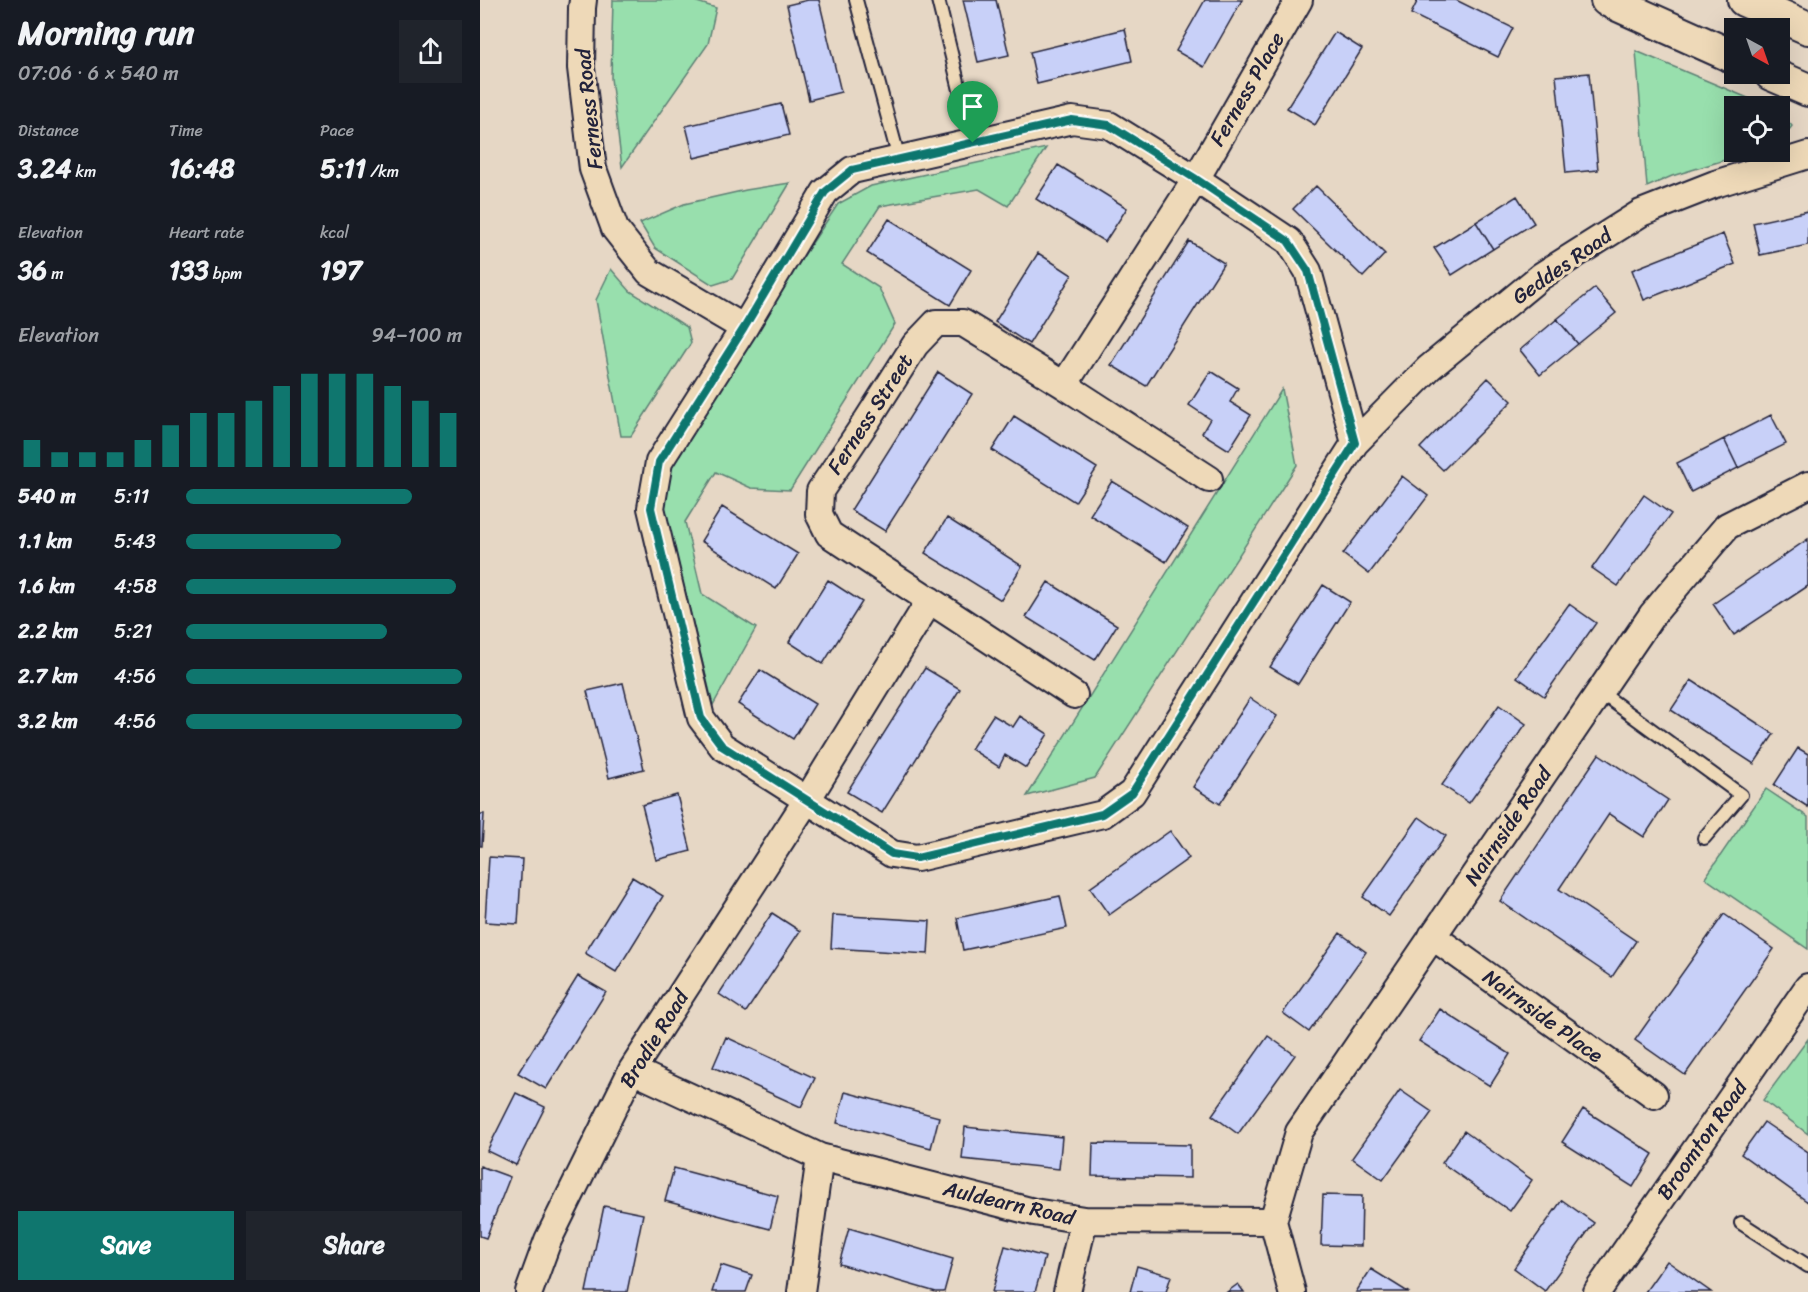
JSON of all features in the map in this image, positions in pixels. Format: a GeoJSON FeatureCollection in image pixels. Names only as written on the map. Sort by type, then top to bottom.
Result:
{"type":"FeatureCollection","features":[{"type":"Feature","properties":{"kind":"street","name":"Ferness Road"},"geometry":{"type":"LineString","coordinates":[[583,0],[582,68],[593,169],[615,229],[649,272],[744,328]]}},
{"type":"Feature","properties":{"kind":"street","name":"Ferness Place"},"geometry":{"type":"LineString","coordinates":[[1196,179],[1299,0]]}},
{"type":"Feature","properties":{"kind":"street"},"geometry":{"type":"LineString","coordinates":[[1744,0],[1808,28]]}},
{"type":"Feature","properties":{"kind":"street"},"geometry":{"type":"LineString","coordinates":[[1626,4],[1724,52]]}},
{"type":"Feature","properties":{"kind":"street"},"geometry":{"type":"LineString","coordinates":[[1790,82],[1808,90]]}},
{"type":"Feature","properties":{"kind":"street","name":"Geddes Road"},"geometry":{"type":"LineString","coordinates":[[1355,443],[1308,271],[1288,241],[1196,179],[1109,125],[1072,120],[852,170],[825,192],[744,328],[659,462],[651,508],[701,718],[722,746],[892,854],[917,858],[1102,814],[1132,793],[1355,443],[1429,369],[1541,276],[1641,213],[1715,184],[1808,155]]}},
{"type":"Feature","properties":{"kind":"street"},"geometry":{"type":"LineString","coordinates":[[1064,385],[1196,179]]}},
{"type":"Feature","properties":{"kind":"street","name":"Ferness Street"},"geometry":{"type":"LineString","coordinates":[[1074,695],[829,534],[819,514],[819,491],[915,345],[936,323],[963,323],[1209,479]]}},
{"type":"Feature","properties":{"kind":"street","name":"Nairnside Road"},"geometry":{"type":"LineString","coordinates":[[1273,1221],[1299,1132],[1652,615],[1727,526],[1808,485]]}},
{"type":"Feature","properties":{"kind":"street"},"geometry":{"type":"LineString","coordinates":[[807,800],[930,600]]}},
{"type":"Feature","properties":{"kind":"street","name":"Brodie Road"},"geometry":{"type":"LineString","coordinates":[[529,1292],[548,1240],[632,1070],[807,800]]}},
{"type":"Feature","properties":{"kind":"street","name":"Nairnside Place"},"geometry":{"type":"LineString","coordinates":[[1432,936],[1654,1095]]}},
{"type":"Feature","properties":{"kind":"street","name":"Broomton Road"},"geometry":{"type":"LineString","coordinates":[[1597,1292],[1808,987]]}},
{"type":"Feature","properties":{"kind":"street","name":"Auldearn Road"},"geometry":{"type":"LineString","coordinates":[[632,1070],[820,1157],[1034,1212],[1084,1220],[1273,1221]]}},
{"type":"Feature","properties":{"kind":"street"},"geometry":{"type":"LineString","coordinates":[[801,1292],[820,1157]]}},
{"type":"Feature","properties":{"kind":"street"},"geometry":{"type":"LineString","coordinates":[[1067,1292],[1084,1220]]}},
{"type":"Feature","properties":{"kind":"street"},"geometry":{"type":"LineString","coordinates":[[1273,1221],[1292,1292]]}},
{"type":"Feature","properties":{"kind":"lane"},"geometry":{"type":"LineString","coordinates":[[856,0],[899,159]]}},
{"type":"Feature","properties":{"kind":"lane"},"geometry":{"type":"LineString","coordinates":[[938,0],[973,143]]}},
{"type":"Feature","properties":{"kind":"lane"},"geometry":{"type":"LineString","coordinates":[[1600,692],[1741,795],[1704,838]]}},
{"type":"Feature","properties":{"kind":"lane"},"geometry":{"type":"LineString","coordinates":[[1741,1223],[1808,1266]]}},
{"type":"Feature","properties":{"kind":"green space"},"geometry":{"type":"Polygon","coordinates":[[[613,0],[691,0],[716,8],[708,44],[622,167],[611,78],[613,0]]]}},
{"type":"Feature","properties":{"kind":"green space"},"geometry":{"type":"Polygon","coordinates":[[[1636,51],[1743,96],[1724,96],[1724,160],[1672,176],[1647,187],[1636,51]]]}},
{"type":"Feature","properties":{"kind":"green space"},"geometry":{"type":"Polygon","coordinates":[[[1046,148],[1008,206],[979,189],[880,206],[842,264],[879,288],[895,324],[790,490],[751,488],[716,472],[685,522],[702,594],[756,628],[713,705],[661,493],[667,462],[838,204],[871,186],[1046,148]]]}},
{"type":"Feature","properties":{"kind":"green space"},"geometry":{"type":"Polygon","coordinates":[[[790,183],[732,279],[713,285],[655,248],[640,223],[684,204],[790,183]]]}},
{"type":"Feature","properties":{"kind":"green space"},"geometry":{"type":"Polygon","coordinates":[[[611,269],[630,291],[687,327],[691,343],[631,436],[621,436],[596,300],[611,269]]]}},
{"type":"Feature","properties":{"kind":"green space"},"geometry":{"type":"Polygon","coordinates":[[[1282,389],[1297,465],[1095,778],[1027,796],[1282,389]]]}},
{"type":"Feature","properties":{"kind":"green space"},"geometry":{"type":"Polygon","coordinates":[[[1766,789],[1808,817],[1808,949],[1705,878],[1766,789]]]}},
{"type":"Feature","properties":{"kind":"green space"},"geometry":{"type":"Polygon","coordinates":[[[1808,1039],[1808,1134],[1763,1100],[1808,1039]]]}},
{"type":"Feature","properties":{"kind":"building"},"geometry":{"type":"Polygon","coordinates":[[[819,0],[841,92],[809,100],[787,5],[819,0]]]}},
{"type":"Feature","properties":{"kind":"building"},"geometry":{"type":"Polygon","coordinates":[[[963,0],[996,0],[1009,55],[978,62],[963,0]]]}},
{"type":"Feature","properties":{"kind":"building"},"geometry":{"type":"Polygon","coordinates":[[[1205,0],[1242,0],[1204,67],[1176,51],[1205,0]]]}},
{"type":"Feature","properties":{"kind":"building"},"geometry":{"type":"Polygon","coordinates":[[[1418,0],[1456,0],[1513,28],[1498,57],[1411,14],[1418,0]]]}},
{"type":"Feature","properties":{"kind":"building"},"geometry":{"type":"Polygon","coordinates":[[[1125,29],[1132,61],[1037,84],[1030,52],[1125,29]]]}},
{"type":"Feature","properties":{"kind":"building"},"geometry":{"type":"Polygon","coordinates":[[[1335,32],[1362,49],[1315,125],[1287,108],[1335,32]]]}},
{"type":"Feature","properties":{"kind":"building"},"geometry":{"type":"Polygon","coordinates":[[[1589,73],[1598,170],[1566,173],[1556,76],[1589,73]]]}},
{"type":"Feature","properties":{"kind":"building"},"geometry":{"type":"Polygon","coordinates":[[[781,104],[789,135],[694,158],[686,126],[781,104]]]}},
{"type":"Feature","properties":{"kind":"building"},"geometry":{"type":"Polygon","coordinates":[[[1058,165],[1127,208],[1105,242],[1036,199],[1058,165]]]}},
{"type":"Feature","properties":{"kind":"building"},"geometry":{"type":"Polygon","coordinates":[[[1316,186],[1385,254],[1363,277],[1293,209],[1316,186]]]}},
{"type":"Feature","properties":{"kind":"building"},"geometry":{"type":"Polygon","coordinates":[[[1517,196],[1534,223],[1493,249],[1476,222],[1517,196]]]}},
{"type":"Feature","properties":{"kind":"building"},"geometry":{"type":"Polygon","coordinates":[[[1808,211],[1808,245],[1760,255],[1753,223],[1808,211]]]}},
{"type":"Feature","properties":{"kind":"building"},"geometry":{"type":"Polygon","coordinates":[[[889,219],[971,270],[950,305],[867,253],[889,219]]]}},
{"type":"Feature","properties":{"kind":"building"},"geometry":{"type":"Polygon","coordinates":[[[1476,222],[1493,249],[1452,275],[1434,248],[1476,222]]]}},
{"type":"Feature","properties":{"kind":"building"},"geometry":{"type":"Polygon","coordinates":[[[1723,234],[1735,264],[1644,300],[1632,270],[1723,234]]]}},
{"type":"Feature","properties":{"kind":"building"},"geometry":{"type":"Polygon","coordinates":[[[1189,241],[1224,263],[1146,386],[1111,365],[1189,241]]]}},
{"type":"Feature","properties":{"kind":"building"},"geometry":{"type":"Polygon","coordinates":[[[1038,253],[1072,275],[1029,344],[995,322],[1038,253]]]}},
{"type":"Feature","properties":{"kind":"building"},"geometry":{"type":"Polygon","coordinates":[[[1595,288],[1616,313],[1578,344],[1557,319],[1595,288]]]}},
{"type":"Feature","properties":{"kind":"building"},"geometry":{"type":"Polygon","coordinates":[[[1557,319],[1578,344],[1540,375],[1520,350],[1557,319]]]}},
{"type":"Feature","properties":{"kind":"building"},"geometry":{"type":"Polygon","coordinates":[[[1211,371],[1238,388],[1230,402],[1251,415],[1229,450],[1202,433],[1210,419],[1189,405],[1211,371]]]}},
{"type":"Feature","properties":{"kind":"building"},"geometry":{"type":"Polygon","coordinates":[[[938,372],[972,394],[885,531],[851,510],[938,372]]]}},
{"type":"Feature","properties":{"kind":"building"},"geometry":{"type":"Polygon","coordinates":[[[1488,378],[1512,401],[1443,470],[1420,448],[1488,378]]]}},
{"type":"Feature","properties":{"kind":"building"},"geometry":{"type":"Polygon","coordinates":[[[1771,415],[1786,444],[1738,468],[1724,439],[1771,415]]]}},
{"type":"Feature","properties":{"kind":"building"},"geometry":{"type":"Polygon","coordinates":[[[1014,416],[1097,468],[1075,502],[992,450],[1014,416]]]}},
{"type":"Feature","properties":{"kind":"building"},"geometry":{"type":"Polygon","coordinates":[[[1724,439],[1738,468],[1691,492],[1677,463],[1724,439]]]}},
{"type":"Feature","properties":{"kind":"building"},"geometry":{"type":"Polygon","coordinates":[[[1402,476],[1428,496],[1369,574],[1343,554],[1402,476]]]}},
{"type":"Feature","properties":{"kind":"building"},"geometry":{"type":"Polygon","coordinates":[[[1112,481],[1188,528],[1166,562],[1090,515],[1112,481]]]}},
{"type":"Feature","properties":{"kind":"building"},"geometry":{"type":"Polygon","coordinates":[[[1644,495],[1671,514],[1618,586],[1592,568],[1644,495]]]}},
{"type":"Feature","properties":{"kind":"building"},"geometry":{"type":"Polygon","coordinates":[[[722,507],[798,554],[776,589],[701,541],[722,507]]]}},
{"type":"Feature","properties":{"kind":"building"},"geometry":{"type":"Polygon","coordinates":[[[947,518],[1022,566],[1001,600],[925,553],[947,518]]]}},
{"type":"Feature","properties":{"kind":"building"},"geometry":{"type":"Polygon","coordinates":[[[1808,539],[1808,586],[1734,635],[1713,604],[1808,539]]]}},
{"type":"Feature","properties":{"kind":"building"},"geometry":{"type":"Polygon","coordinates":[[[828,580],[862,602],[823,664],[789,642],[828,580]]]}},
{"type":"Feature","properties":{"kind":"building"},"geometry":{"type":"Polygon","coordinates":[[[1048,582],[1117,625],[1095,660],[1026,617],[1048,582]]]}},
{"type":"Feature","properties":{"kind":"building"},"geometry":{"type":"Polygon","coordinates":[[[1323,585],[1350,602],[1298,684],[1270,667],[1323,585]]]}},
{"type":"Feature","properties":{"kind":"building"},"geometry":{"type":"Polygon","coordinates":[[[1569,604],[1596,623],[1544,696],[1517,677],[1569,604]]]}},
{"type":"Feature","properties":{"kind":"building"},"geometry":{"type":"Polygon","coordinates":[[[925,668],[960,689],[882,813],[847,792],[925,668]]]}},
{"type":"Feature","properties":{"kind":"building"},"geometry":{"type":"Polygon","coordinates":[[[760,670],[815,704],[793,739],[738,704],[760,670]]]}},
{"type":"Feature","properties":{"kind":"building"},"geometry":{"type":"Polygon","coordinates":[[[1691,680],[1774,734],[1754,764],[1671,710],[1691,680]]]}},
{"type":"Feature","properties":{"kind":"building"},"geometry":{"type":"Polygon","coordinates":[[[623,683],[644,769],[609,778],[587,691],[623,683]]]}},
{"type":"Feature","properties":{"kind":"building"},"geometry":{"type":"Polygon","coordinates":[[[1250,698],[1277,716],[1220,804],[1193,787],[1250,698]]]}},
{"type":"Feature","properties":{"kind":"building"},"geometry":{"type":"Polygon","coordinates":[[[1499,705],[1526,724],[1469,803],[1442,785],[1499,705]]]}},
{"type":"Feature","properties":{"kind":"building"},"geometry":{"type":"Polygon","coordinates":[[[993,715],[1013,727],[1020,716],[1048,734],[1026,768],[1005,755],[999,767],[971,749],[993,715]]]}},
{"type":"Feature","properties":{"kind":"building"},"geometry":{"type":"Polygon","coordinates":[[[1798,748],[1808,754],[1808,807],[1774,785],[1798,748]]]}},
{"type":"Feature","properties":{"kind":"building"},"geometry":{"type":"Polygon","coordinates":[[[1599,754],[1668,800],[1644,837],[1609,814],[1559,889],[1636,941],[1612,977],[1500,901],[1599,754]]]}},
{"type":"Feature","properties":{"kind":"building"},"geometry":{"type":"Polygon","coordinates":[[[677,795],[691,851],[656,860],[642,805],[677,795]]]}},
{"type":"Feature","properties":{"kind":"building"},"geometry":{"type":"Polygon","coordinates":[[[480,814],[484,814],[482,846],[480,846],[480,814]]]}},
{"type":"Feature","properties":{"kind":"building"},"geometry":{"type":"Polygon","coordinates":[[[1419,817],[1446,836],[1389,916],[1363,897],[1419,817]]]}},
{"type":"Feature","properties":{"kind":"building"},"geometry":{"type":"Polygon","coordinates":[[[1170,831],[1189,858],[1109,915],[1090,888],[1170,831]]]}},
{"type":"Feature","properties":{"kind":"building"},"geometry":{"type":"Polygon","coordinates":[[[489,857],[522,859],[518,924],[485,922],[489,857]]]}},
{"type":"Feature","properties":{"kind":"building"},"geometry":{"type":"Polygon","coordinates":[[[632,877],[663,896],[616,972],[585,953],[632,877]]]}},
{"type":"Feature","properties":{"kind":"building"},"geometry":{"type":"Polygon","coordinates":[[[1060,896],[1067,928],[963,950],[957,918],[1060,896]]]}},
{"type":"Feature","properties":{"kind":"building"},"geometry":{"type":"Polygon","coordinates":[[[772,913],[800,931],[746,1012],[719,994],[772,913]]]}},
{"type":"Feature","properties":{"kind":"building"},"geometry":{"type":"Polygon","coordinates":[[[1724,914],[1774,949],[1685,1075],[1635,1040],[1724,914]]]}},
{"type":"Feature","properties":{"kind":"building"},"geometry":{"type":"Polygon","coordinates":[[[833,915],[930,921],[928,954],[831,948],[833,915]]]}},
{"type":"Feature","properties":{"kind":"building"},"geometry":{"type":"Polygon","coordinates":[[[1340,933],[1366,952],[1309,1032],[1283,1013],[1340,933]]]}},
{"type":"Feature","properties":{"kind":"building"},"geometry":{"type":"Polygon","coordinates":[[[578,976],[606,992],[546,1089],[518,1073],[578,976]]]}},
{"type":"Feature","properties":{"kind":"building"},"geometry":{"type":"Polygon","coordinates":[[[1440,1009],[1510,1054],[1490,1086],[1419,1041],[1440,1009]]]}},
{"type":"Feature","properties":{"kind":"building"},"geometry":{"type":"Polygon","coordinates":[[[1268,1036],[1295,1055],[1238,1134],[1212,1115],[1268,1036]]]}},
{"type":"Feature","properties":{"kind":"building"},"geometry":{"type":"Polygon","coordinates":[[[726,1037],[815,1078],[801,1107],[713,1067],[726,1037]]]}},
{"type":"Feature","properties":{"kind":"building"},"geometry":{"type":"Polygon","coordinates":[[[1400,1090],[1432,1112],[1383,1180],[1352,1158],[1400,1090]]]}},
{"type":"Feature","properties":{"kind":"building"},"geometry":{"type":"Polygon","coordinates":[[[845,1092],[939,1117],[931,1148],[837,1123],[845,1092]]]}},
{"type":"Feature","properties":{"kind":"building"},"geometry":{"type":"Polygon","coordinates":[[[516,1093],[545,1107],[516,1165],[487,1151],[516,1093]]]}},
{"type":"Feature","properties":{"kind":"building"},"geometry":{"type":"Polygon","coordinates":[[[1583,1109],[1653,1154],[1633,1187],[1562,1142],[1583,1109]]]}},
{"type":"Feature","properties":{"kind":"building"},"geometry":{"type":"Polygon","coordinates":[[[1764,1122],[1808,1152],[1808,1202],[1741,1154],[1764,1122]]]}},
{"type":"Feature","properties":{"kind":"building"},"geometry":{"type":"Polygon","coordinates":[[[965,1127],[1062,1137],[1059,1169],[962,1159],[965,1127]]]}},
{"type":"Feature","properties":{"kind":"building"},"geometry":{"type":"Polygon","coordinates":[[[1464,1131],[1532,1180],[1510,1211],[1442,1163],[1464,1131]]]}},
{"type":"Feature","properties":{"kind":"building"},"geometry":{"type":"Polygon","coordinates":[[[1093,1143],[1190,1145],[1190,1178],[1092,1176],[1093,1143]]]}},
{"type":"Feature","properties":{"kind":"building"},"geometry":{"type":"Polygon","coordinates":[[[480,1166],[510,1177],[486,1238],[480,1236],[480,1166]]]}},
{"type":"Feature","properties":{"kind":"building"},"geometry":{"type":"Polygon","coordinates":[[[674,1168],[778,1196],[770,1229],[665,1201],[674,1168]]]}},
{"type":"Feature","properties":{"kind":"building"},"geometry":{"type":"Polygon","coordinates":[[[1323,1195],[1362,1196],[1361,1246],[1321,1245],[1323,1195]]]}},
{"type":"Feature","properties":{"kind":"building"},"geometry":{"type":"Polygon","coordinates":[[[1562,1200],[1594,1223],[1545,1291],[1514,1268],[1562,1200]]]}},
{"type":"Feature","properties":{"kind":"building"},"geometry":{"type":"Polygon","coordinates":[[[604,1206],[643,1214],[627,1292],[586,1292],[604,1206]]]}},
{"type":"Feature","properties":{"kind":"building"},"geometry":{"type":"Polygon","coordinates":[[[849,1228],[953,1259],[944,1292],[936,1292],[839,1264],[849,1228]]]}},
{"type":"Feature","properties":{"kind":"building"},"geometry":{"type":"Polygon","coordinates":[[[1005,1246],[1045,1257],[1035,1292],[992,1292],[1005,1246]]]}},
{"type":"Feature","properties":{"kind":"building"},"geometry":{"type":"Polygon","coordinates":[[[1667,1261],[1711,1292],[1645,1292],[1667,1261]]]}},
{"type":"Feature","properties":{"kind":"building"},"geometry":{"type":"Polygon","coordinates":[[[721,1265],[752,1275],[746,1292],[712,1292],[721,1265]]]}},
{"type":"Feature","properties":{"kind":"building"},"geometry":{"type":"Polygon","coordinates":[[[1137,1266],[1171,1276],[1166,1292],[1130,1292],[1137,1266]]]}},
{"type":"Feature","properties":{"kind":"building"},"geometry":{"type":"Polygon","coordinates":[[[1371,1269],[1408,1292],[1356,1292],[1371,1269]]]}},
{"type":"Feature","properties":{"kind":"building"},"geometry":{"type":"Polygon","coordinates":[[[1238,1284],[1244,1292],[1227,1292],[1238,1284]]]}},
{"type":"Feature","properties":{"kind":"route"},"geometry":{"type":"LineString","coordinates":[[1072,120],[1109,125],[1196,179],[1288,241],[1308,271],[1355,443],[1132,793],[1102,814],[917,858],[892,854],[722,746],[701,718],[651,508],[659,462],[744,328],[825,192],[852,170],[973,143],[1072,120]]}}]}
